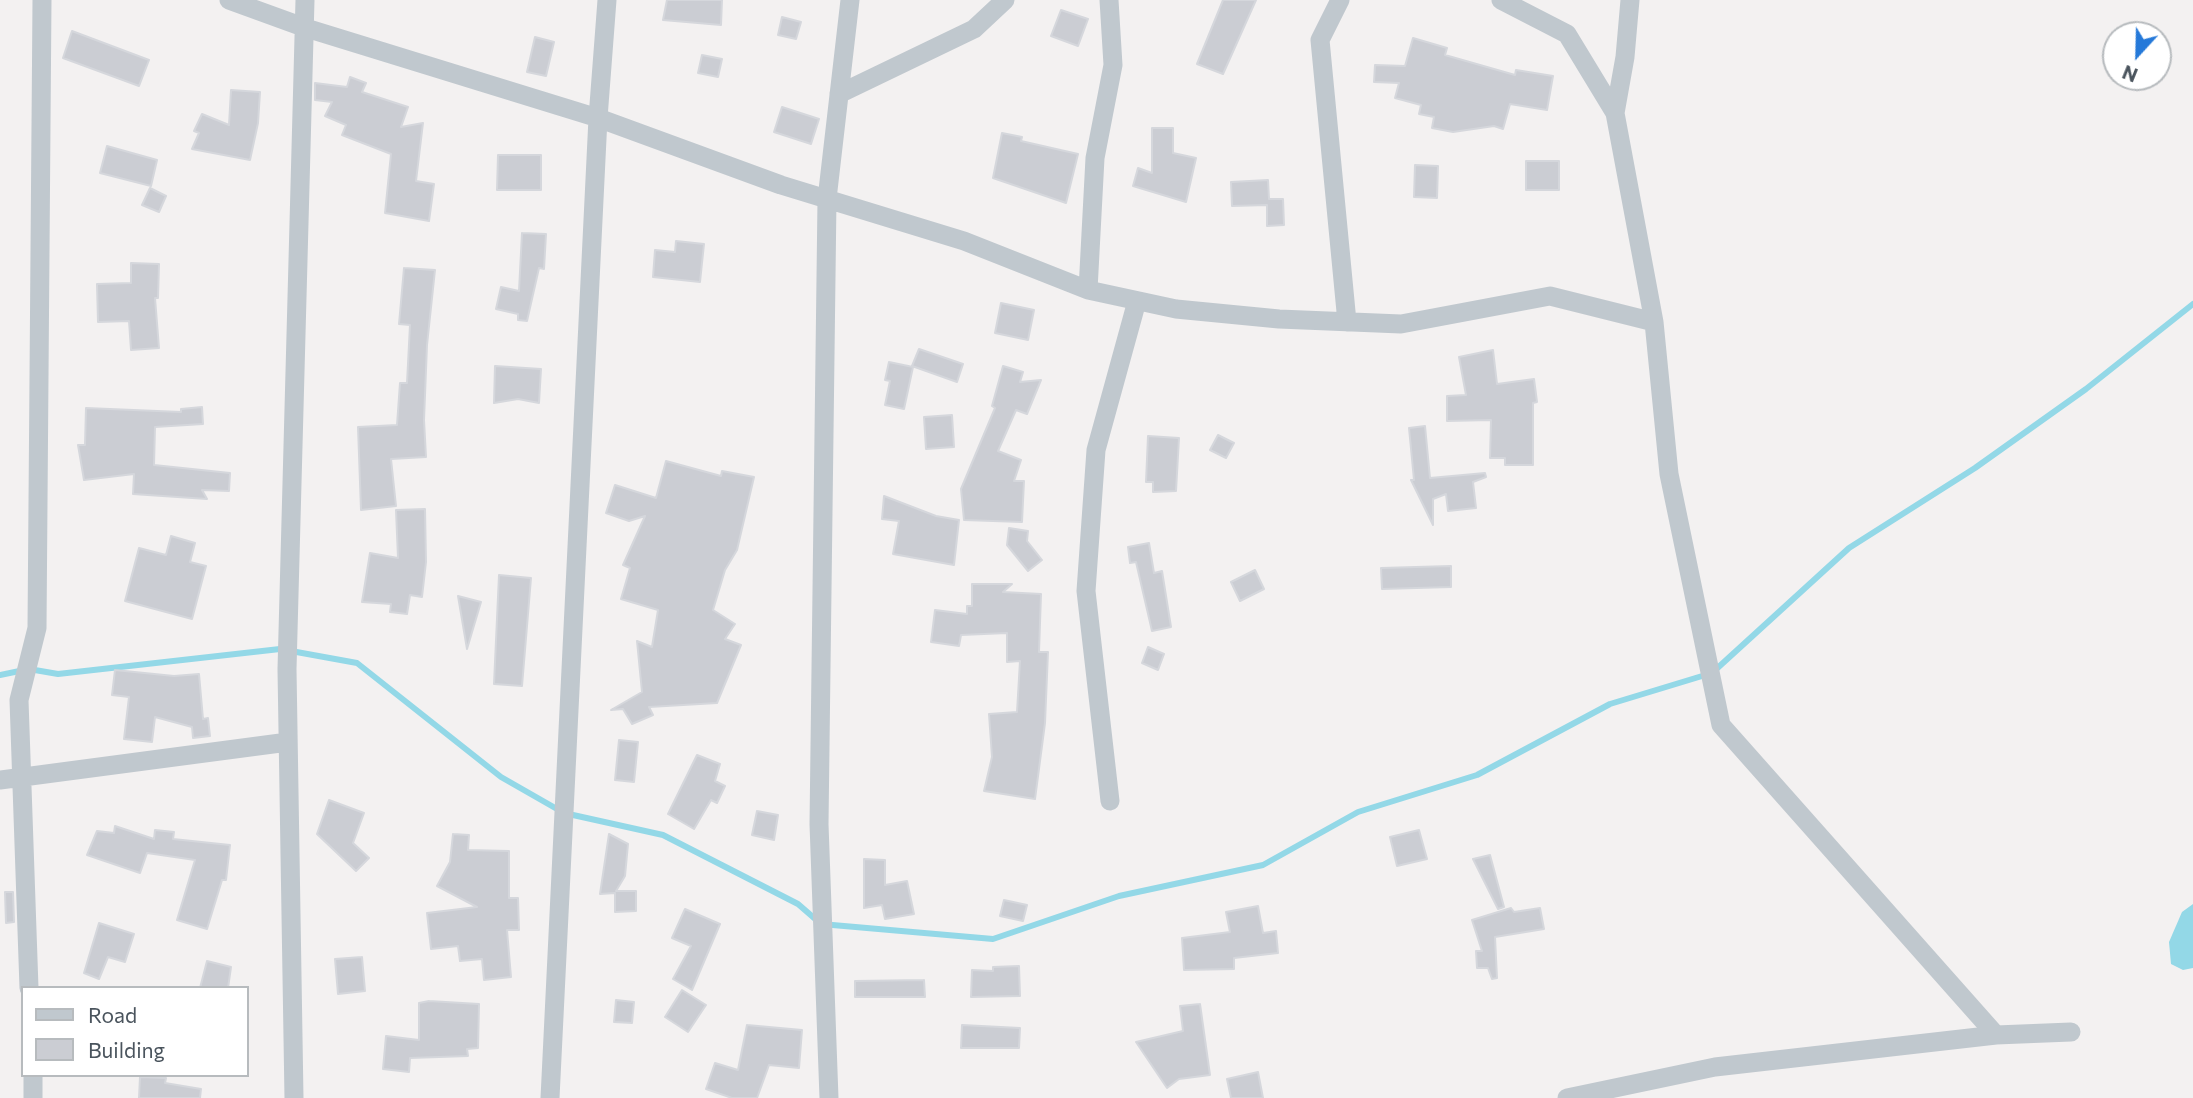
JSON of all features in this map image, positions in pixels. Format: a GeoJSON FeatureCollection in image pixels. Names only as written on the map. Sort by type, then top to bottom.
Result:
{"type":"FeatureCollection","features":[{"type":"Feature","properties":{"kind":"street"},"geometry":{"type":"LineString","coordinates":[[29,986],[19,700],[37,628],[42,0]]}},
{"type":"Feature","properties":{"kind":"street"},"geometry":{"type":"LineString","coordinates":[[229,0],[306,28],[598,118],[827,200],[964,241],[1088,290],[1176,309],[1401,324],[1550,296],[1654,322]]}},
{"type":"Feature","properties":{"kind":"street"},"geometry":{"type":"LineString","coordinates":[[294,1098],[287,669],[305,0]]}},
{"type":"Feature","properties":{"kind":"street"},"geometry":{"type":"LineString","coordinates":[[550,1098],[598,118],[607,0]]}},
{"type":"Feature","properties":{"kind":"street"},"geometry":{"type":"LineString","coordinates":[[829,1098],[819,824],[827,200],[850,0]]}},
{"type":"Feature","properties":{"kind":"street"},"geometry":{"type":"LineString","coordinates":[[839,94],[974,29],[1005,0]]}},
{"type":"Feature","properties":{"kind":"street"},"geometry":{"type":"LineString","coordinates":[[1088,290],[1096,158],[1113,65],[1109,0]]}},
{"type":"Feature","properties":{"kind":"street"},"geometry":{"type":"LineString","coordinates":[[1340,0],[1320,40],[1348,321]]}},
{"type":"Feature","properties":{"kind":"street"},"geometry":{"type":"LineString","coordinates":[[1501,0],[1567,34],[1615,113]]}},
{"type":"Feature","properties":{"kind":"street"},"geometry":{"type":"LineString","coordinates":[[1630,0],[1625,57],[1615,113],[1654,322],[1669,474],[1721,725],[1996,1035]]}},
{"type":"Feature","properties":{"kind":"street"},"geometry":{"type":"LineString","coordinates":[[1110,801],[1086,591],[1096,450],[1137,301]]}},
{"type":"Feature","properties":{"kind":"street"},"geometry":{"type":"LineString","coordinates":[[0,780],[288,742]]}},
{"type":"Feature","properties":{"kind":"street"},"geometry":{"type":"LineString","coordinates":[[1567,1098],[1619,1094],[1715,1067],[1996,1035],[2071,1032]]}},
{"type":"Feature","properties":{"kind":"street"},"geometry":{"type":"LineString","coordinates":[[33,1077],[33,1098]]}},
{"type":"Feature","properties":{"kind":"water"},"geometry":{"type":"Polygon","coordinates":[[[2193,904],[2193,968],[2183,970],[2171,964],[2169,942],[2182,912],[2193,904]]]}},
{"type":"Feature","properties":{"kind":"building"},"geometry":{"type":"Polygon","coordinates":[[[667,0],[722,0],[721,25],[663,20],[667,0]]]}},
{"type":"Feature","properties":{"kind":"building"},"geometry":{"type":"Polygon","coordinates":[[[1223,0],[1256,0],[1223,74],[1197,64],[1223,0]]]}},
{"type":"Feature","properties":{"kind":"building"},"geometry":{"type":"Polygon","coordinates":[[[1061,10],[1088,19],[1078,46],[1051,36],[1061,10]]]}},
{"type":"Feature","properties":{"kind":"building"},"geometry":{"type":"Polygon","coordinates":[[[782,17],[801,22],[796,39],[778,35],[782,17]]]}},
{"type":"Feature","properties":{"kind":"building"},"geometry":{"type":"Polygon","coordinates":[[[72,31],[149,60],[139,86],[63,58],[72,31]]]}},
{"type":"Feature","properties":{"kind":"building"},"geometry":{"type":"Polygon","coordinates":[[[535,37],[554,42],[546,76],[527,72],[535,37]]]}},
{"type":"Feature","properties":{"kind":"building"},"geometry":{"type":"Polygon","coordinates":[[[1413,38],[1447,48],[1445,55],[1515,75],[1516,70],[1553,76],[1547,110],[1510,104],[1503,129],[1494,126],[1453,132],[1432,128],[1434,117],[1419,114],[1421,105],[1395,98],[1399,83],[1374,82],[1375,65],[1405,66],[1413,38]]]}},
{"type":"Feature","properties":{"kind":"building"},"geometry":{"type":"Polygon","coordinates":[[[702,55],[722,59],[718,77],[698,73],[702,55]]]}},
{"type":"Feature","properties":{"kind":"building"},"geometry":{"type":"Polygon","coordinates":[[[350,77],[366,83],[362,92],[408,107],[401,127],[423,123],[416,181],[434,184],[429,221],[385,213],[391,154],[342,135],[346,125],[325,116],[332,102],[315,100],[315,83],[347,87],[350,77]]]}},
{"type":"Feature","properties":{"kind":"building"},"geometry":{"type":"Polygon","coordinates":[[[231,90],[260,92],[258,123],[250,160],[192,149],[199,133],[194,131],[202,114],[229,125],[231,90]]]}},
{"type":"Feature","properties":{"kind":"building"},"geometry":{"type":"Polygon","coordinates":[[[782,107],[819,119],[811,144],[774,132],[782,107]]]}},
{"type":"Feature","properties":{"kind":"building"},"geometry":{"type":"Polygon","coordinates":[[[1152,128],[1173,128],[1173,153],[1196,158],[1186,202],[1133,186],[1138,168],[1152,173],[1152,128]]]}},
{"type":"Feature","properties":{"kind":"building"},"geometry":{"type":"Polygon","coordinates":[[[1002,133],[1022,137],[1021,141],[1078,154],[1066,203],[993,178],[1002,133]]]}},
{"type":"Feature","properties":{"kind":"building"},"geometry":{"type":"Polygon","coordinates":[[[107,146],[157,160],[151,186],[100,173],[107,146]]]}},
{"type":"Feature","properties":{"kind":"building"},"geometry":{"type":"Polygon","coordinates":[[[498,155],[541,155],[541,190],[497,190],[498,155]]]}},
{"type":"Feature","properties":{"kind":"building"},"geometry":{"type":"Polygon","coordinates":[[[1526,161],[1559,161],[1559,190],[1526,190],[1526,161]]]}},
{"type":"Feature","properties":{"kind":"building"},"geometry":{"type":"Polygon","coordinates":[[[1415,165],[1438,166],[1437,198],[1414,197],[1415,165]]]}},
{"type":"Feature","properties":{"kind":"building"},"geometry":{"type":"Polygon","coordinates":[[[1268,180],[1269,199],[1283,199],[1284,225],[1267,226],[1267,205],[1232,206],[1231,182],[1268,180]]]}},
{"type":"Feature","properties":{"kind":"building"},"geometry":{"type":"Polygon","coordinates":[[[150,188],[166,196],[159,212],[142,205],[150,188]]]}},
{"type":"Feature","properties":{"kind":"building"},"geometry":{"type":"Polygon","coordinates":[[[522,233],[546,234],[544,269],[539,268],[527,321],[518,320],[518,314],[496,309],[501,287],[519,291],[522,233]]]}},
{"type":"Feature","properties":{"kind":"building"},"geometry":{"type":"Polygon","coordinates":[[[676,241],[704,244],[700,282],[653,277],[655,250],[675,252],[676,241]]]}},
{"type":"Feature","properties":{"kind":"building"},"geometry":{"type":"Polygon","coordinates":[[[131,263],[159,264],[158,298],[155,298],[159,348],[131,350],[129,321],[98,322],[97,284],[131,283],[131,263]]]}},
{"type":"Feature","properties":{"kind":"building"},"geometry":{"type":"Polygon","coordinates":[[[404,268],[435,270],[427,345],[424,420],[426,457],[391,459],[396,506],[361,510],[358,427],[397,425],[400,383],[407,383],[410,325],[399,324],[404,268]]]}},
{"type":"Feature","properties":{"kind":"building"},"geometry":{"type":"Polygon","coordinates":[[[1001,303],[1034,310],[1028,340],[995,333],[1001,303]]]}},
{"type":"Feature","properties":{"kind":"building"},"geometry":{"type":"Polygon","coordinates":[[[919,349],[963,364],[957,382],[912,366],[919,349]]]}},
{"type":"Feature","properties":{"kind":"building"},"geometry":{"type":"Polygon","coordinates":[[[1493,350],[1497,384],[1534,379],[1537,402],[1533,403],[1533,465],[1505,465],[1505,458],[1490,458],[1491,420],[1447,421],[1447,396],[1466,395],[1459,357],[1493,350]]]}},
{"type":"Feature","properties":{"kind":"building"},"geometry":{"type":"Polygon","coordinates":[[[889,362],[913,367],[904,409],[885,405],[890,381],[885,380],[889,362]]]}},
{"type":"Feature","properties":{"kind":"building"},"geometry":{"type":"Polygon","coordinates":[[[495,366],[541,369],[539,403],[518,399],[494,403],[495,366]]]}},
{"type":"Feature","properties":{"kind":"building"},"geometry":{"type":"Polygon","coordinates":[[[1003,366],[1023,372],[1020,382],[1041,380],[1027,414],[1016,410],[998,451],[1021,460],[1014,481],[1024,481],[1022,522],[964,520],[961,489],[995,408],[992,406],[1003,366]]]}},
{"type":"Feature","properties":{"kind":"building"},"geometry":{"type":"Polygon","coordinates":[[[202,407],[203,424],[155,427],[154,465],[230,473],[229,491],[202,490],[207,499],[133,494],[134,474],[84,480],[78,445],[85,445],[86,408],[181,412],[181,409],[202,407]]]}},
{"type":"Feature","properties":{"kind":"building"},"geometry":{"type":"Polygon","coordinates":[[[952,415],[954,447],[926,449],[924,417],[952,415]]]}},
{"type":"Feature","properties":{"kind":"building"},"geometry":{"type":"Polygon","coordinates":[[[1425,426],[1430,478],[1485,473],[1486,477],[1473,482],[1476,508],[1448,511],[1446,494],[1433,499],[1433,525],[1411,480],[1414,480],[1409,428],[1425,426]]]}},
{"type":"Feature","properties":{"kind":"building"},"geometry":{"type":"Polygon","coordinates":[[[1218,435],[1234,443],[1226,458],[1210,450],[1218,435]]]}},
{"type":"Feature","properties":{"kind":"building"},"geometry":{"type":"Polygon","coordinates":[[[1148,436],[1179,438],[1176,491],[1153,492],[1153,482],[1146,482],[1148,436]]]}},
{"type":"Feature","properties":{"kind":"building"},"geometry":{"type":"Polygon","coordinates":[[[666,461],[721,476],[722,471],[754,477],[737,550],[725,570],[713,610],[735,624],[725,639],[741,645],[717,703],[649,707],[653,715],[632,724],[623,709],[611,710],[642,692],[637,641],[652,647],[658,610],[621,599],[630,568],[623,565],[645,516],[629,521],[606,513],[615,485],[656,498],[666,461]]]}},
{"type":"Feature","properties":{"kind":"building"},"geometry":{"type":"Polygon","coordinates":[[[884,496],[936,516],[959,520],[954,565],[893,554],[899,521],[882,519],[884,496]]]}},
{"type":"Feature","properties":{"kind":"building"},"geometry":{"type":"Polygon","coordinates":[[[425,509],[426,562],[422,597],[410,595],[407,614],[390,612],[391,604],[362,602],[370,553],[398,558],[396,510],[425,509]]]}},
{"type":"Feature","properties":{"kind":"building"},"geometry":{"type":"Polygon","coordinates":[[[1009,528],[1028,531],[1027,541],[1042,560],[1028,571],[1007,545],[1009,528]]]}},
{"type":"Feature","properties":{"kind":"building"},"geometry":{"type":"Polygon","coordinates":[[[171,536],[195,543],[190,562],[206,566],[192,619],[125,601],[139,548],[166,555],[171,536]]]}},
{"type":"Feature","properties":{"kind":"building"},"geometry":{"type":"Polygon","coordinates":[[[1149,543],[1154,573],[1162,571],[1171,627],[1152,631],[1136,562],[1130,563],[1128,547],[1149,543]]]}},
{"type":"Feature","properties":{"kind":"building"},"geometry":{"type":"Polygon","coordinates":[[[1451,566],[1451,587],[1382,589],[1381,568],[1451,566]]]}},
{"type":"Feature","properties":{"kind":"building"},"geometry":{"type":"Polygon","coordinates":[[[1255,570],[1264,589],[1240,601],[1231,582],[1255,570]]]}},
{"type":"Feature","properties":{"kind":"building"},"geometry":{"type":"Polygon","coordinates":[[[499,575],[531,578],[522,686],[494,684],[499,575]]]}},
{"type":"Feature","properties":{"kind":"building"},"geometry":{"type":"Polygon","coordinates":[[[972,584],[1012,584],[1003,592],[1041,594],[1039,652],[1048,652],[1045,723],[1035,799],[984,791],[992,757],[989,714],[1017,712],[1020,661],[1007,662],[1007,633],[961,635],[959,646],[931,642],[935,610],[967,614],[967,606],[972,606],[972,584]]]}},
{"type":"Feature","properties":{"kind":"building"},"geometry":{"type":"Polygon","coordinates":[[[458,596],[481,602],[467,649],[458,596]]]}},
{"type":"Feature","properties":{"kind":"building"},"geometry":{"type":"Polygon","coordinates":[[[1148,647],[1164,654],[1158,670],[1142,663],[1148,647]]]}},
{"type":"Feature","properties":{"kind":"building"},"geometry":{"type":"Polygon","coordinates":[[[115,670],[174,676],[199,674],[203,719],[208,718],[210,736],[193,738],[192,727],[155,717],[152,742],[124,739],[129,697],[112,695],[115,670]]]}},
{"type":"Feature","properties":{"kind":"building"},"geometry":{"type":"Polygon","coordinates":[[[619,740],[638,742],[634,782],[615,780],[619,740]]]}},
{"type":"Feature","properties":{"kind":"building"},"geometry":{"type":"Polygon","coordinates":[[[697,755],[720,764],[715,781],[725,786],[717,803],[711,800],[694,829],[668,814],[697,755]]]}},
{"type":"Feature","properties":{"kind":"building"},"geometry":{"type":"Polygon","coordinates":[[[329,800],[364,813],[353,843],[369,858],[356,871],[317,834],[329,800]]]}},
{"type":"Feature","properties":{"kind":"building"},"geometry":{"type":"Polygon","coordinates":[[[757,811],[778,815],[774,840],[752,835],[757,811]]]}},
{"type":"Feature","properties":{"kind":"building"},"geometry":{"type":"Polygon","coordinates":[[[115,826],[154,839],[155,830],[174,832],[173,839],[230,845],[226,880],[222,880],[207,929],[177,920],[195,860],[147,853],[140,873],[87,855],[97,831],[114,833],[115,826]]]}},
{"type":"Feature","properties":{"kind":"building"},"geometry":{"type":"Polygon","coordinates":[[[1419,830],[1427,859],[1397,866],[1390,837],[1419,830]]]}},
{"type":"Feature","properties":{"kind":"building"},"geometry":{"type":"Polygon","coordinates":[[[453,834],[469,835],[468,850],[509,851],[509,898],[518,898],[519,930],[507,930],[511,977],[484,980],[482,959],[460,961],[458,946],[431,949],[427,913],[477,907],[437,886],[450,862],[453,834]]]}},
{"type":"Feature","properties":{"kind":"building"},"geometry":{"type":"Polygon","coordinates":[[[609,834],[628,844],[625,876],[616,891],[636,891],[636,911],[615,912],[615,893],[600,894],[609,834]]]}},
{"type":"Feature","properties":{"kind":"building"},"geometry":{"type":"Polygon","coordinates":[[[1490,855],[1504,907],[1498,909],[1473,859],[1490,855]]]}},
{"type":"Feature","properties":{"kind":"building"},"geometry":{"type":"Polygon","coordinates":[[[864,859],[885,860],[885,885],[907,881],[914,914],[885,919],[882,905],[864,908],[864,859]]]}},
{"type":"Feature","properties":{"kind":"building"},"geometry":{"type":"Polygon","coordinates":[[[5,892],[13,892],[14,922],[6,923],[5,892]]]}},
{"type":"Feature","properties":{"kind":"building"},"geometry":{"type":"Polygon","coordinates":[[[1004,900],[1027,905],[1023,921],[1000,916],[1004,900]]]}},
{"type":"Feature","properties":{"kind":"building"},"geometry":{"type":"Polygon","coordinates":[[[1258,906],[1263,933],[1276,931],[1278,953],[1234,958],[1234,969],[1184,970],[1182,938],[1230,932],[1226,912],[1258,906]]]}},
{"type":"Feature","properties":{"kind":"building"},"geometry":{"type":"Polygon","coordinates":[[[1511,908],[1514,912],[1540,908],[1544,929],[1495,937],[1497,978],[1492,979],[1488,968],[1477,968],[1476,951],[1482,951],[1472,920],[1511,908]]]}},
{"type":"Feature","properties":{"kind":"building"},"geometry":{"type":"Polygon","coordinates":[[[685,909],[720,924],[692,990],[673,979],[691,946],[672,938],[685,909]]]}},
{"type":"Feature","properties":{"kind":"building"},"geometry":{"type":"Polygon","coordinates":[[[99,923],[134,934],[125,962],[108,957],[99,979],[84,973],[99,923]]]}},
{"type":"Feature","properties":{"kind":"building"},"geometry":{"type":"Polygon","coordinates":[[[362,957],[365,991],[338,994],[335,959],[362,957]]]}},
{"type":"Feature","properties":{"kind":"building"},"geometry":{"type":"Polygon","coordinates":[[[207,961],[231,967],[228,986],[201,986],[207,961]]]}},
{"type":"Feature","properties":{"kind":"building"},"geometry":{"type":"Polygon","coordinates":[[[1019,966],[1020,996],[971,997],[972,970],[993,971],[993,967],[1019,966]]]}},
{"type":"Feature","properties":{"kind":"building"},"geometry":{"type":"Polygon","coordinates":[[[924,980],[925,997],[855,997],[855,981],[924,980]]]}},
{"type":"Feature","properties":{"kind":"building"},"geometry":{"type":"Polygon","coordinates":[[[682,990],[706,1005],[688,1032],[665,1017],[682,990]]]}},
{"type":"Feature","properties":{"kind":"building"},"geometry":{"type":"Polygon","coordinates":[[[616,1000],[634,1002],[632,1023],[614,1022],[616,1000]]]}},
{"type":"Feature","properties":{"kind":"building"},"geometry":{"type":"Polygon","coordinates":[[[429,1001],[479,1004],[478,1048],[467,1049],[468,1056],[410,1058],[409,1072],[383,1069],[386,1036],[419,1040],[419,1003],[429,1001]]]}},
{"type":"Feature","properties":{"kind":"building"},"geometry":{"type":"Polygon","coordinates":[[[1200,1004],[1210,1075],[1179,1079],[1167,1088],[1136,1042],[1183,1031],[1180,1006],[1200,1004]]]}},
{"type":"Feature","properties":{"kind":"building"},"geometry":{"type":"Polygon","coordinates":[[[747,1025],[802,1030],[799,1068],[769,1065],[757,1098],[732,1098],[706,1089],[715,1063],[738,1070],[747,1025]]]}},
{"type":"Feature","properties":{"kind":"building"},"geometry":{"type":"Polygon","coordinates":[[[962,1025],[1020,1028],[1019,1048],[961,1048],[962,1025]]]}},
{"type":"Feature","properties":{"kind":"building"},"geometry":{"type":"Polygon","coordinates":[[[1258,1072],[1263,1098],[1231,1098],[1227,1079],[1258,1072]]]}},
{"type":"Feature","properties":{"kind":"building"},"geometry":{"type":"Polygon","coordinates":[[[140,1077],[166,1078],[165,1083],[201,1089],[200,1098],[139,1098],[140,1077]]]}},
{"type":"Feature","properties":{"kind":"waterway"},"geometry":{"type":"LineString","coordinates":[[0,675],[29,669],[58,674],[280,649],[357,663],[501,777],[564,813],[663,835],[798,904],[821,924],[993,939],[1119,896],[1263,865],[1358,812],[1477,775],[1610,704],[1712,673],[1849,548],[1975,468],[2086,389],[2193,304]]}}]}
